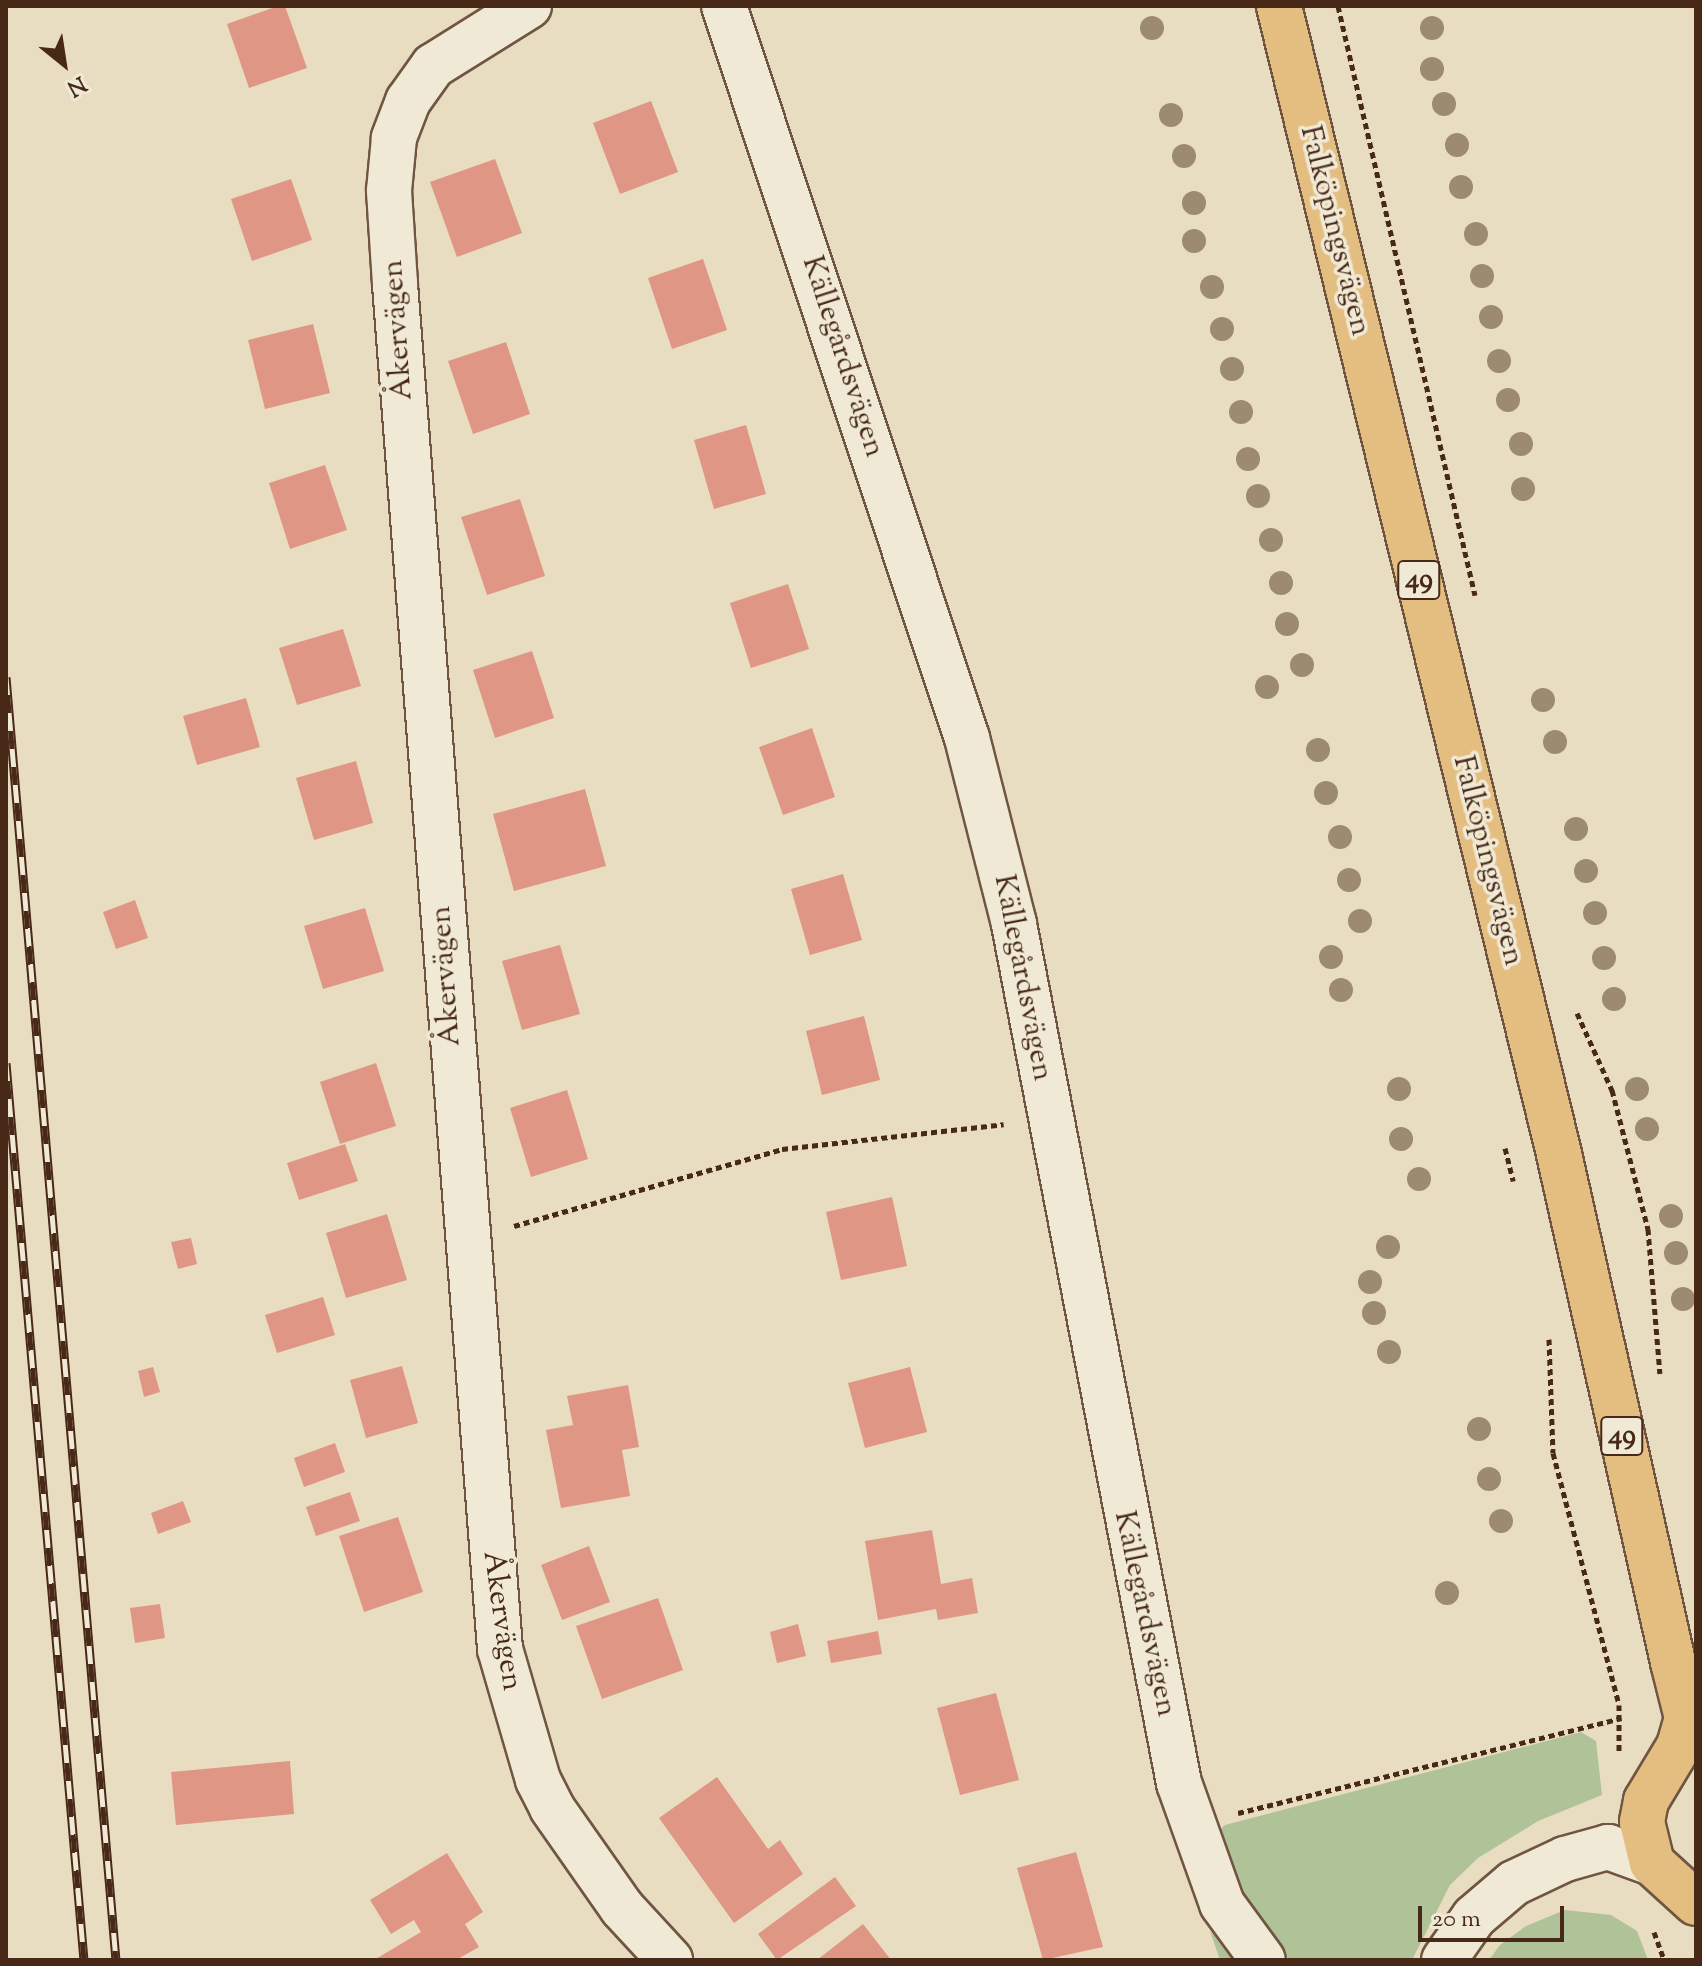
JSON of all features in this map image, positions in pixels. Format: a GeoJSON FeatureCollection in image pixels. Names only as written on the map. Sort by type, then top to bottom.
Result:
{"type":"FeatureCollection","features":[{"type":"Feature","properties":{"kind":"main road","name":"Falköpingsvägen"},"geometry":{"type":"LineString","coordinates":[[1279,6],[1559,1154],[1677,1757]]}},
{"type":"Feature","properties":{"kind":"main road","name":"49"},"geometry":{"type":"LineString","coordinates":[[1652,1863],[1642,1822],[1677,1757]]}},
{"type":"Feature","properties":{"kind":"main road"},"geometry":{"type":"LineString","coordinates":[[1652,1863],[1692,1896]]}},
{"type":"Feature","properties":{"kind":"street","name":"Åkervägen"},"geometry":{"type":"LineString","coordinates":[[529,6],[462,45],[433,66],[417,87],[394,138],[389,191],[495,1609],[508,1690],[538,1780],[569,1837],[622,1908],[670,1960]]}},
{"type":"Feature","properties":{"kind":"street","name":"Källegårdsvägen"},"geometry":{"type":"LineString","coordinates":[[724,6],[967,738],[1014,924],[1136,1576],[1191,1825],[1222,1904],[1263,1960]]}},
{"type":"Feature","properties":{"kind":"street"},"geometry":{"type":"LineString","coordinates":[[1444,1960],[1474,1917],[1514,1883],[1608,1847],[1677,1757]]}},
{"type":"Feature","properties":{"kind":"street"},"geometry":{"type":"LineString","coordinates":[[1608,1847],[1652,1863]]}},
{"type":"Feature","properties":{"kind":"path"},"geometry":{"type":"LineString","coordinates":[[1338,6],[1477,602]]}},
{"type":"Feature","properties":{"kind":"path"},"geometry":{"type":"LineString","coordinates":[[1574,1002],[1612,1090],[1648,1229],[1660,1378]]}},
{"type":"Feature","properties":{"kind":"path"},"geometry":{"type":"LineString","coordinates":[[467,1240],[782,1149],[1049,1119]]}},
{"type":"Feature","properties":{"kind":"path"},"geometry":{"type":"LineString","coordinates":[[1502,1136],[1517,1198]]}},
{"type":"Feature","properties":{"kind":"path"},"geometry":{"type":"LineString","coordinates":[[1546,1322],[1553,1453],[1621,1718],[1619,1755]]}},
{"type":"Feature","properties":{"kind":"path"},"geometry":{"type":"LineString","coordinates":[[1191,1825],[1621,1718]]}},
{"type":"Feature","properties":{"kind":"green space"},"geometry":{"type":"Polygon","coordinates":[[[1581,1732],[1596,1741],[1602,1795],[1538,1821],[1478,1858],[1450,1885],[1412,1960],[1290,1960],[1257,1925],[1213,1836],[1225,1825],[1581,1732]]]}},
{"type":"Feature","properties":{"kind":"green space"},"geometry":{"type":"Polygon","coordinates":[[[1565,1910],[1611,1915],[1637,1931],[1648,1960],[1489,1960],[1500,1945],[1526,1926],[1565,1910]]]}},
{"type":"Feature","properties":{"kind":"green space"},"geometry":{"type":"Polygon","coordinates":[[[1210,1931],[1234,1956],[1238,1960],[1220,1960],[1210,1931]]]}},
{"type":"Feature","properties":{"kind":"building"},"geometry":{"type":"Polygon","coordinates":[[[285,6],[307,68],[249,88],[227,24],[285,6]]]}},
{"type":"Feature","properties":{"kind":"building"},"geometry":{"type":"Polygon","coordinates":[[[651,101],[678,172],[620,194],[593,123],[651,101]]]}},
{"type":"Feature","properties":{"kind":"building"},"geometry":{"type":"Polygon","coordinates":[[[495,159],[522,233],[457,257],[430,182],[495,159]]]}},
{"type":"Feature","properties":{"kind":"building"},"geometry":{"type":"Polygon","coordinates":[[[291,179],[312,240],[252,261],[231,199],[291,179]]]}},
{"type":"Feature","properties":{"kind":"building"},"geometry":{"type":"Polygon","coordinates":[[[703,259],[727,330],[672,349],[648,278],[703,259]]]}},
{"type":"Feature","properties":{"kind":"building"},"geometry":{"type":"Polygon","coordinates":[[[313,324],[330,393],[265,409],[248,340],[313,324]]]}},
{"type":"Feature","properties":{"kind":"building"},"geometry":{"type":"Polygon","coordinates":[[[506,342],[530,414],[473,434],[448,361],[506,342]]]}},
{"type":"Feature","properties":{"kind":"building"},"geometry":{"type":"Polygon","coordinates":[[[746,425],[766,494],[714,509],[694,440],[746,425]]]}},
{"type":"Feature","properties":{"kind":"building"},"geometry":{"type":"Polygon","coordinates":[[[325,465],[347,530],[290,549],[269,483],[325,465]]]}},
{"type":"Feature","properties":{"kind":"building"},"geometry":{"type":"Polygon","coordinates":[[[520,499],[545,576],[487,595],[461,517],[520,499]]]}},
{"type":"Feature","properties":{"kind":"building"},"geometry":{"type":"Polygon","coordinates":[[[788,584],[809,649],[751,668],[730,603],[788,584]]]}},
{"type":"Feature","properties":{"kind":"building"},"geometry":{"type":"Polygon","coordinates":[[[343,629],[361,686],[297,705],[279,648],[343,629]]]}},
{"type":"Feature","properties":{"kind":"building"},"geometry":{"type":"Polygon","coordinates":[[[532,651],[554,718],[495,738],[473,670],[532,651]]]}},
{"type":"Feature","properties":{"kind":"building"},"geometry":{"type":"Polygon","coordinates":[[[246,698],[260,747],[197,765],[183,716],[246,698]]]}},
{"type":"Feature","properties":{"kind":"building"},"geometry":{"type":"Polygon","coordinates":[[[812,728],[835,797],[783,815],[759,747],[812,728]]]}},
{"type":"Feature","properties":{"kind":"building"},"geometry":{"type":"Polygon","coordinates":[[[356,761],[373,823],[314,840],[296,778],[356,761]]]}},
{"type":"Feature","properties":{"kind":"building"},"geometry":{"type":"Polygon","coordinates":[[[585,789],[606,866],[514,891],[493,814],[585,789]]]}},
{"type":"Feature","properties":{"kind":"building"},"geometry":{"type":"Polygon","coordinates":[[[843,874],[862,940],[810,955],[791,889],[843,874]]]}},
{"type":"Feature","properties":{"kind":"building"},"geometry":{"type":"Polygon","coordinates":[[[135,900],[148,938],[116,949],[103,912],[135,900]]]}},
{"type":"Feature","properties":{"kind":"building"},"geometry":{"type":"Polygon","coordinates":[[[365,908],[384,971],[323,989],[304,926],[365,908]]]}},
{"type":"Feature","properties":{"kind":"building"},"geometry":{"type":"Polygon","coordinates":[[[560,945],[580,1014],[522,1030],[502,961],[560,945]]]}},
{"type":"Feature","properties":{"kind":"building"},"geometry":{"type":"Polygon","coordinates":[[[864,1016],[880,1080],[822,1095],[806,1031],[864,1016]]]}},
{"type":"Feature","properties":{"kind":"building"},"geometry":{"type":"Polygon","coordinates":[[[376,1063],[396,1126],[340,1144],[320,1082],[376,1063]]]}},
{"type":"Feature","properties":{"kind":"building"},"geometry":{"type":"Polygon","coordinates":[[[567,1090],[588,1159],[531,1177],[510,1108],[567,1090]]]}},
{"type":"Feature","properties":{"kind":"building"},"geometry":{"type":"Polygon","coordinates":[[[345,1144],[358,1181],[299,1200],[287,1163],[345,1144]]]}},
{"type":"Feature","properties":{"kind":"building"},"geometry":{"type":"Polygon","coordinates":[[[892,1197],[907,1266],[841,1280],[826,1212],[892,1197]]]}},
{"type":"Feature","properties":{"kind":"building"},"geometry":{"type":"Polygon","coordinates":[[[387,1214],[407,1280],[346,1298],[326,1233],[387,1214]]]}},
{"type":"Feature","properties":{"kind":"building"},"geometry":{"type":"Polygon","coordinates":[[[191,1238],[197,1264],[178,1269],[171,1242],[191,1238]]]}},
{"type":"Feature","properties":{"kind":"building"},"geometry":{"type":"Polygon","coordinates":[[[323,1297],[335,1335],[277,1353],[265,1315],[323,1297]]]}},
{"type":"Feature","properties":{"kind":"building"},"geometry":{"type":"Polygon","coordinates":[[[402,1366],[418,1423],[366,1438],[350,1380],[402,1366]]]}},
{"type":"Feature","properties":{"kind":"building"},"geometry":{"type":"Polygon","coordinates":[[[153,1367],[160,1392],[144,1397],[138,1371],[153,1367]]]}},
{"type":"Feature","properties":{"kind":"building"},"geometry":{"type":"Polygon","coordinates":[[[910,1367],[927,1432],[865,1448],[848,1383],[910,1367]]]}},
{"type":"Feature","properties":{"kind":"building"},"geometry":{"type":"Polygon","coordinates":[[[628,1385],[639,1447],[622,1450],[630,1496],[561,1508],[546,1430],[573,1425],[567,1396],[628,1385]]]}},
{"type":"Feature","properties":{"kind":"building"},"geometry":{"type":"Polygon","coordinates":[[[335,1443],[345,1472],[304,1487],[294,1458],[335,1443]]]}},
{"type":"Feature","properties":{"kind":"building"},"geometry":{"type":"Polygon","coordinates":[[[350,1492],[360,1521],[316,1536],[306,1507],[350,1492]]]}},
{"type":"Feature","properties":{"kind":"building"},"geometry":{"type":"Polygon","coordinates":[[[183,1501],[191,1522],[158,1534],[151,1513],[183,1501]]]}},
{"type":"Feature","properties":{"kind":"building"},"geometry":{"type":"Polygon","coordinates":[[[398,1517],[423,1592],[364,1612],[339,1536],[398,1517]]]}},
{"type":"Feature","properties":{"kind":"building"},"geometry":{"type":"Polygon","coordinates":[[[932,1530],[941,1584],[972,1578],[978,1613],[938,1620],[936,1609],[878,1620],[865,1541],[932,1530]]]}},
{"type":"Feature","properties":{"kind":"building"},"geometry":{"type":"Polygon","coordinates":[[[589,1546],[610,1602],[562,1620],[541,1565],[589,1546]]]}},
{"type":"Feature","properties":{"kind":"building"},"geometry":{"type":"Polygon","coordinates":[[[658,1598],[683,1670],[602,1699],[576,1626],[658,1598]]]}},
{"type":"Feature","properties":{"kind":"building"},"geometry":{"type":"Polygon","coordinates":[[[160,1604],[165,1638],[135,1643],[130,1608],[160,1604]]]}},
{"type":"Feature","properties":{"kind":"building"},"geometry":{"type":"Polygon","coordinates":[[[798,1624],[806,1656],[777,1663],[770,1632],[798,1624]]]}},
{"type":"Feature","properties":{"kind":"building"},"geometry":{"type":"Polygon","coordinates":[[[878,1631],[882,1654],[831,1663],[827,1641],[878,1631]]]}},
{"type":"Feature","properties":{"kind":"building"},"geometry":{"type":"Polygon","coordinates":[[[996,1693],[1019,1780],[960,1795],[937,1708],[996,1693]]]}},
{"type":"Feature","properties":{"kind":"building"},"geometry":{"type":"Polygon","coordinates":[[[290,1761],[294,1814],[176,1825],[171,1772],[290,1761]]]}},
{"type":"Feature","properties":{"kind":"building"},"geometry":{"type":"Polygon","coordinates":[[[717,1777],[768,1849],[780,1840],[803,1874],[734,1923],[659,1818],[717,1777]]]}},
{"type":"Feature","properties":{"kind":"building"},"geometry":{"type":"Polygon","coordinates":[[[1076,1852],[1103,1947],[1043,1960],[1017,1868],[1076,1852]]]}},
{"type":"Feature","properties":{"kind":"building"},"geometry":{"type":"Polygon","coordinates":[[[447,1853],[483,1912],[465,1924],[479,1947],[456,1960],[374,1960],[421,1932],[414,1920],[391,1934],[370,1900],[447,1853]]]}},
{"type":"Feature","properties":{"kind":"building"},"geometry":{"type":"Polygon","coordinates":[[[835,1877],[856,1906],[777,1960],[758,1934],[835,1877]]]}},
{"type":"Feature","properties":{"kind":"building"},"geometry":{"type":"Polygon","coordinates":[[[863,1924],[891,1960],[817,1960],[863,1924]]]}},
{"type":"Feature","properties":{"kind":"railway"},"geometry":{"type":"LineString","coordinates":[[6,677],[116,1960]]}},
{"type":"Feature","properties":{"kind":"railway"},"geometry":{"type":"LineString","coordinates":[[6,1063],[84,1960]]}}]}
